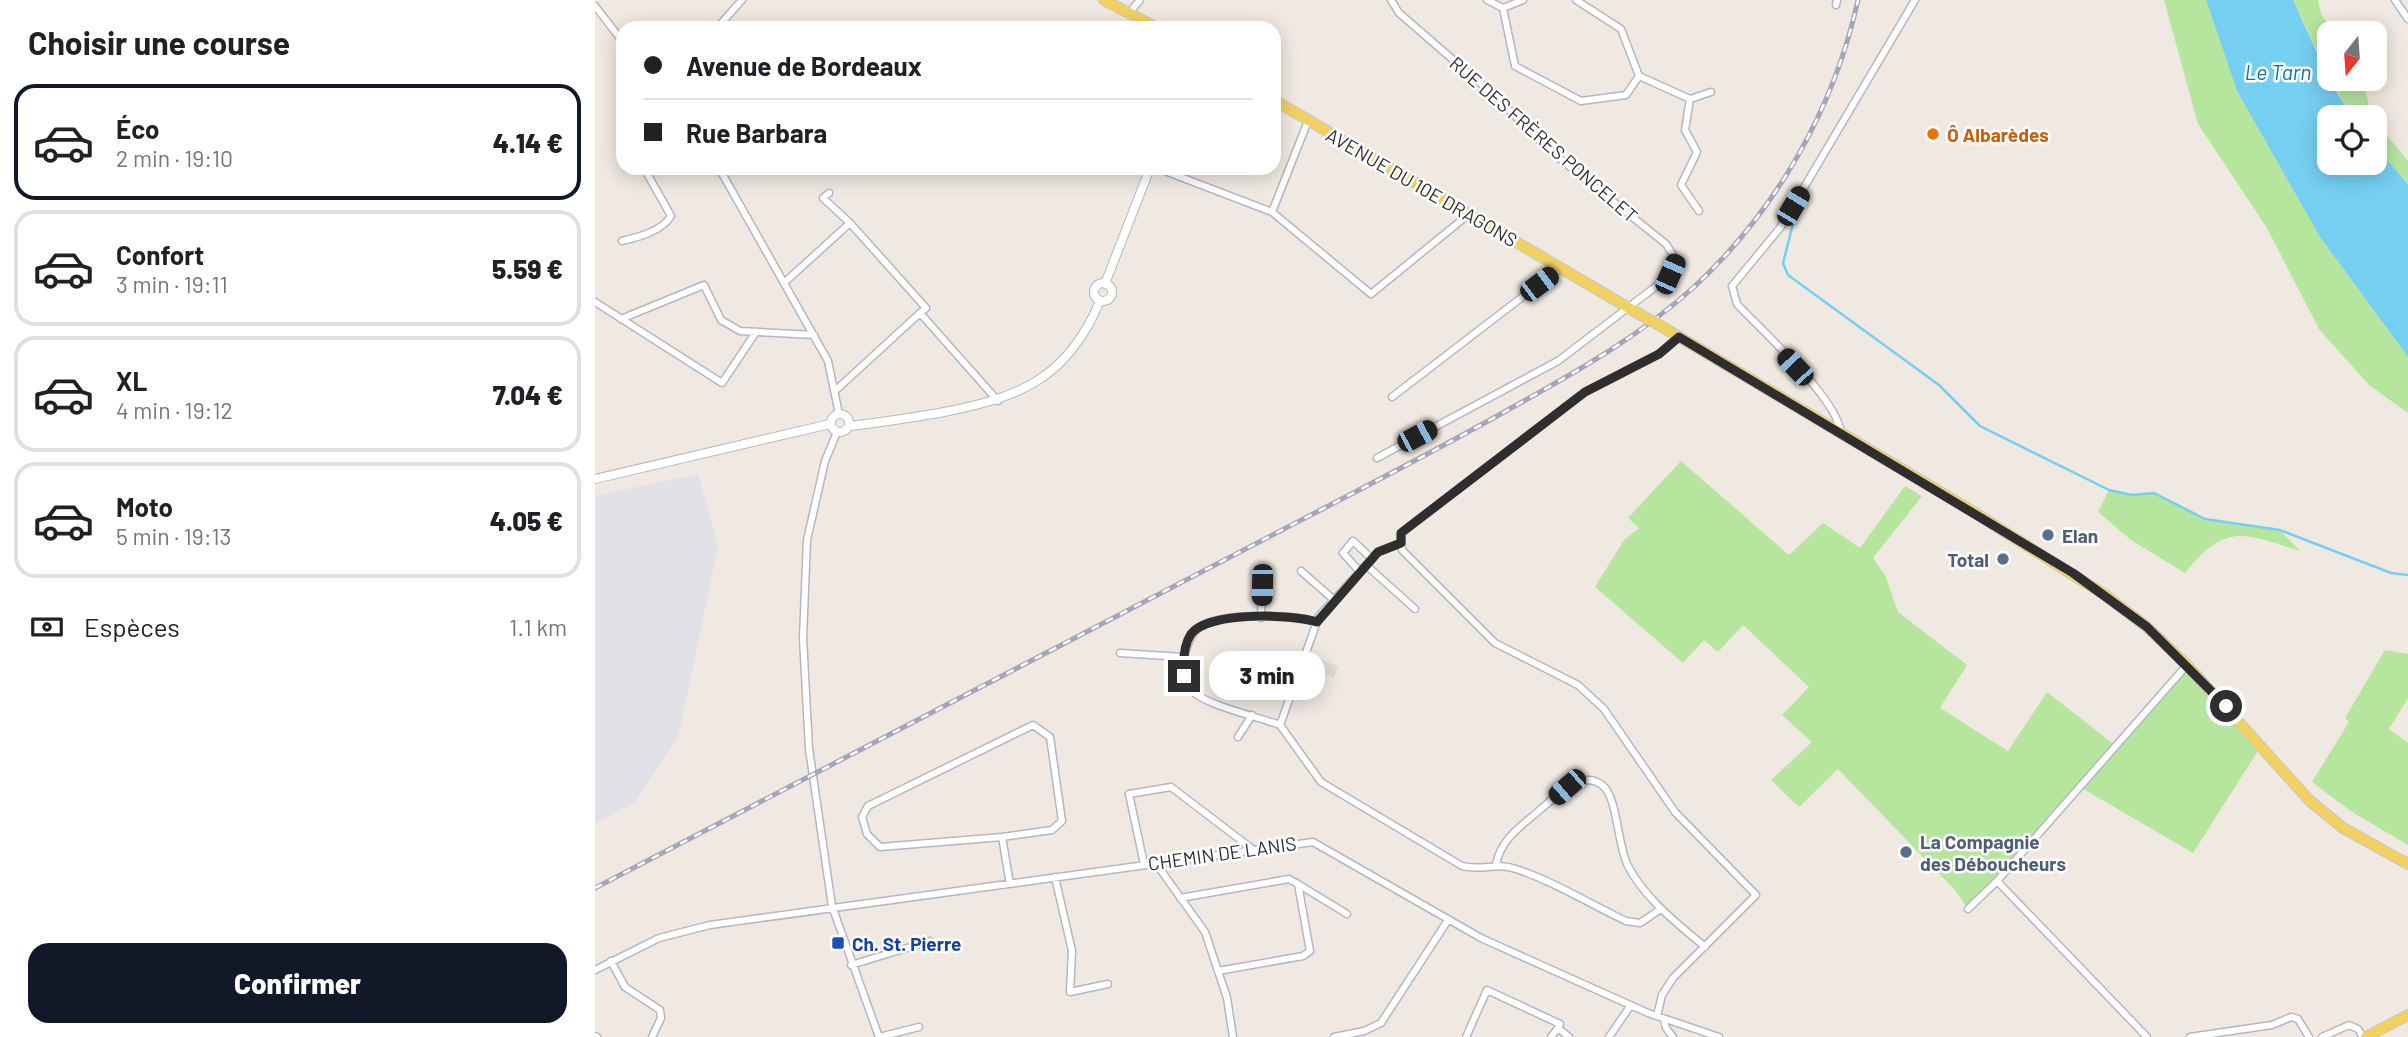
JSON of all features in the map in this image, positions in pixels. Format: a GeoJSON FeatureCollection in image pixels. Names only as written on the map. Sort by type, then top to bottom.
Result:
{"type":"FeatureCollection","features":[{"type":"Feature","properties":{"kind":"main road"},"geometry":{"type":"LineString","coordinates":[[1104,0],[1144,21]]}},
{"type":"Feature","properties":{"kind":"main road"},"geometry":{"type":"LineString","coordinates":[[1129,13],[1140,21]]}},
{"type":"Feature","properties":{"kind":"main road","name":"AVENUE DU 10E DRAGONS"},"geometry":{"type":"LineString","coordinates":[[1281,104],[1841,432],[2073,573],[2147,627],[2187,665],[2310,801],[2343,828],[2408,864]]}},
{"type":"Feature","properties":{"kind":"main road"},"geometry":{"type":"LineString","coordinates":[[2365,1037],[2408,1015]]}},
{"type":"Feature","properties":{"kind":"street"},"geometry":{"type":"LineString","coordinates":[[723,21],[742,0]]}},
{"type":"Feature","properties":{"kind":"street"},"geometry":{"type":"LineString","coordinates":[[1129,13],[1140,0]]}},
{"type":"Feature","properties":{"kind":"street","name":"RUE DES FRÈRES PONCELET"},"geometry":{"type":"LineString","coordinates":[[1391,0],[1399,13],[1495,96],[1549,150],[1666,244],[1676,260],[1670,274],[1631,309]]}},
{"type":"Feature","properties":{"kind":"street"},"geometry":{"type":"LineString","coordinates":[[1487,0],[1503,8],[1523,0]]}},
{"type":"Feature","properties":{"kind":"street"},"geometry":{"type":"LineString","coordinates":[[1576,0],[1621,29],[1639,76],[1690,99],[1711,92]]}},
{"type":"Feature","properties":{"kind":"street"},"geometry":{"type":"LineString","coordinates":[[1841,432],[1837,418],[1825,398],[1737,304],[1732,286],[1780,228],[1915,0]]}},
{"type":"Feature","properties":{"kind":"street"},"geometry":{"type":"LineString","coordinates":[[2395,0],[2408,19]]}},
{"type":"Feature","properties":{"kind":"street"},"geometry":{"type":"LineString","coordinates":[[595,6],[616,33]]}},
{"type":"Feature","properties":{"kind":"street"},"geometry":{"type":"LineString","coordinates":[[1503,8],[1515,66],[1581,101],[1626,95],[1639,76]]}},
{"type":"Feature","properties":{"kind":"street"},"geometry":{"type":"LineString","coordinates":[[1690,99],[1685,130],[1697,152],[1681,185],[1699,211]]}},
{"type":"Feature","properties":{"kind":"street"},"geometry":{"type":"LineString","coordinates":[[1272,212],[1308,121]]}},
{"type":"Feature","properties":{"kind":"street"},"geometry":{"type":"LineString","coordinates":[[622,241],[640,237],[669,220],[671,216],[648,175]]}},
{"type":"Feature","properties":{"kind":"street"},"geometry":{"type":"LineString","coordinates":[[723,175],[828,361],[839,414]]}},
{"type":"Feature","properties":{"kind":"street"},"geometry":{"type":"LineString","coordinates":[[837,432],[845,431],[849,426],[887,422],[998,401],[1026,389],[1070,352],[1088,329],[1100,301],[1095,290],[1099,284],[1105,284],[1147,175]]}},
{"type":"Feature","properties":{"kind":"street"},"geometry":{"type":"LineString","coordinates":[[1175,175],[1272,212],[1371,294],[1469,214]]}},
{"type":"Feature","properties":{"kind":"street"},"geometry":{"type":"LineString","coordinates":[[829,193],[823,198],[850,223],[926,308],[836,390]]}},
{"type":"Feature","properties":{"kind":"street"},"geometry":{"type":"LineString","coordinates":[[785,282],[850,223]]}},
{"type":"Feature","properties":{"kind":"street"},"geometry":{"type":"LineString","coordinates":[[1392,397],[1560,268]]}},
{"type":"Feature","properties":{"kind":"street"},"geometry":{"type":"LineString","coordinates":[[621,319],[704,285],[721,320],[740,331],[814,335]]}},
{"type":"Feature","properties":{"kind":"street"},"geometry":{"type":"LineString","coordinates":[[595,302],[722,383],[756,332]]}},
{"type":"Feature","properties":{"kind":"street"},"geometry":{"type":"LineString","coordinates":[[1377,457],[1557,361],[1631,309]]}},
{"type":"Feature","properties":{"kind":"street"},"geometry":{"type":"LineString","coordinates":[[920,313],[998,401]]}},
{"type":"Feature","properties":{"kind":"street"},"geometry":{"type":"LineString","coordinates":[[1673,1037],[1661,1018],[1665,989],[1756,895],[1675,812],[1604,709],[1578,685],[1495,643],[1402,550],[1401,533],[1567,406],[1602,382],[1659,354],[1679,337]]}},
{"type":"Feature","properties":{"kind":"street"},"geometry":{"type":"LineString","coordinates":[[839,414],[848,419],[849,426]]}},
{"type":"Feature","properties":{"kind":"street"},"geometry":{"type":"LineString","coordinates":[[830,424],[832,418],[839,414]]}},
{"type":"Feature","properties":{"kind":"street"},"geometry":{"type":"LineString","coordinates":[[830,424],[837,432]]}},
{"type":"Feature","properties":{"kind":"street"},"geometry":{"type":"LineString","coordinates":[[595,479],[830,424]]}},
{"type":"Feature","properties":{"kind":"street"},"geometry":{"type":"LineString","coordinates":[[837,432],[825,461],[807,540],[803,638],[813,786],[832,906],[879,1037],[919,1027]]}},
{"type":"Feature","properties":{"kind":"street"},"geometry":{"type":"LineString","coordinates":[[1360,572],[1343,553],[1353,541],[1372,559]]}},
{"type":"Feature","properties":{"kind":"street"},"geometry":{"type":"LineString","coordinates":[[1280,725],[1317,622],[1378,552],[1401,543]]}},
{"type":"Feature","properties":{"kind":"street"},"geometry":{"type":"LineString","coordinates":[[1366,565],[1415,609]]}},
{"type":"Feature","properties":{"kind":"street"},"geometry":{"type":"LineString","coordinates":[[1301,571],[1334,600]]}},
{"type":"Feature","properties":{"kind":"street"},"geometry":{"type":"LineString","coordinates":[[1261,618],[1262,585]]}},
{"type":"Feature","properties":{"kind":"street"},"geometry":{"type":"LineString","coordinates":[[1317,622],[1299,617],[1223,619],[1204,624],[1191,634],[1183,657],[1184,676],[1191,690],[1203,698],[1280,725],[1321,782],[1462,866],[1478,870],[1496,864],[1518,869],[1570,897],[1626,921],[1640,923],[1661,909]]}},
{"type":"Feature","properties":{"kind":"street"},"geometry":{"type":"LineString","coordinates":[[1120,653],[1183,657]]}},
{"type":"Feature","properties":{"kind":"street"},"geometry":{"type":"LineString","coordinates":[[1968,909],[1997,881],[2187,665]]}},
{"type":"Feature","properties":{"kind":"street"},"geometry":{"type":"LineString","coordinates":[[1238,737],[1252,715]]}},
{"type":"Feature","properties":{"kind":"street"},"geometry":{"type":"LineString","coordinates":[[1033,725],[1050,737],[1062,821],[1052,830],[1002,837],[880,847],[867,834],[862,817],[868,806],[1033,725]]}},
{"type":"Feature","properties":{"kind":"street"},"geometry":{"type":"LineString","coordinates":[[1496,864],[1500,845],[1567,787],[1587,780],[1601,784],[1610,795],[1617,834],[1628,866],[1661,909],[1705,947]]}},
{"type":"Feature","properties":{"kind":"street"},"geometry":{"type":"LineString","coordinates":[[1145,864],[1129,794],[1171,787],[1251,848]]}},
{"type":"Feature","properties":{"kind":"street"},"geometry":{"type":"LineString","coordinates":[[1002,837],[1010,884]]}},
{"type":"Feature","properties":{"kind":"street","name":"CHEMIN DE LANIS"},"geometry":{"type":"LineString","coordinates":[[595,970],[659,938],[682,930],[832,906],[1010,884],[1251,848],[1314,842],[1448,920],[1661,1018],[1719,1037]]}},
{"type":"Feature","properties":{"kind":"street"},"geometry":{"type":"LineString","coordinates":[[1155,862],[1205,932],[1227,998],[1233,1037]]}},
{"type":"Feature","properties":{"kind":"street"},"geometry":{"type":"LineString","coordinates":[[1055,877],[1072,951],[1070,992],[1108,984]]}},
{"type":"Feature","properties":{"kind":"street"},"geometry":{"type":"LineString","coordinates":[[1180,898],[1289,879],[1347,914]]}},
{"type":"Feature","properties":{"kind":"street"},"geometry":{"type":"LineString","coordinates":[[1997,881],[2147,1037]]}},
{"type":"Feature","properties":{"kind":"street"},"geometry":{"type":"LineString","coordinates":[[1218,971],[1303,956],[1310,951],[1298,884]]}},
{"type":"Feature","properties":{"kind":"street"},"geometry":{"type":"LineString","coordinates":[[1334,1037],[1364,1031],[1381,1023],[1448,920]]}},
{"type":"Feature","properties":{"kind":"street"},"geometry":{"type":"LineString","coordinates":[[851,965],[930,942]]}},
{"type":"Feature","properties":{"kind":"street"},"geometry":{"type":"LineString","coordinates":[[611,961],[625,987],[660,1010],[661,1018],[652,1037]]}},
{"type":"Feature","properties":{"kind":"street"},"geometry":{"type":"LineString","coordinates":[[1466,1037],[1487,990],[1560,1024],[1551,1037]]}},
{"type":"Feature","properties":{"kind":"street"},"geometry":{"type":"LineString","coordinates":[[1609,1037],[1631,1005]]}},
{"type":"Feature","properties":{"kind":"street"},"geometry":{"type":"LineString","coordinates":[[2190,1037],[2271,1025],[2284,1017],[2291,1017],[2298,1019],[2309,1037]]}},
{"type":"Feature","properties":{"kind":"street"},"geometry":{"type":"LineString","coordinates":[[2322,1037],[2349,1025],[2358,1029],[2365,1037]]}},
{"type":"Feature","properties":{"kind":"street"},"geometry":{"type":"LineString","coordinates":[[1558,1028],[1569,1037]]}},
{"type":"Feature","properties":{"kind":"shaded area"},"geometry":{"type":"Polygon","coordinates":[[[698,474],[718,546],[679,734],[635,802],[595,824],[595,496],[698,474]]]}},
{"type":"Feature","properties":{"kind":"shaded area"},"geometry":{"type":"Polygon","coordinates":[[[1309,655],[1338,666],[1334,678],[1305,667],[1309,655]]]}},
{"type":"Feature","properties":{"kind":"green space"},"geometry":{"type":"Polygon","coordinates":[[[2164,0],[2206,0],[2237,91],[2320,237],[2408,357],[2408,413],[2369,385],[2319,329],[2267,228],[2198,124],[2164,0]]]}},
{"type":"Feature","properties":{"kind":"green space"},"geometry":{"type":"Polygon","coordinates":[[[2293,0],[2318,0],[2321,14],[2326,21],[2317,21],[2317,51],[2293,0]]]}},
{"type":"Feature","properties":{"kind":"green space"},"geometry":{"type":"Polygon","coordinates":[[[2338,91],[2366,91],[2369,105],[2345,105],[2338,91]]]}},
{"type":"Feature","properties":{"kind":"green space"},"geometry":{"type":"Polygon","coordinates":[[[2387,136],[2408,161],[2408,185],[2387,160],[2387,136]]]}},
{"type":"Feature","properties":{"kind":"green space"},"geometry":{"type":"Polygon","coordinates":[[[1681,461],[1789,555],[1823,523],[1860,548],[1905,486],[1922,496],[1873,558],[1885,575],[1898,612],[1967,665],[1940,708],[2008,751],[2047,692],[2116,746],[2187,665],[2261,746],[2193,853],[2080,787],[1968,909],[1955,890],[1838,769],[1799,807],[1771,780],[1812,742],[1782,715],[1809,687],[1743,625],[1718,652],[1704,640],[1683,663],[1595,587],[1624,540],[1639,528],[1628,518],[1681,461]]]}},
{"type":"Feature","properties":{"kind":"green space"},"geometry":{"type":"Polygon","coordinates":[[[2109,490],[2132,495],[2154,493],[2205,519],[2280,530],[2300,551],[2264,540],[2236,536],[2212,546],[2185,573],[2131,540],[2098,512],[2109,490]]]}},
{"type":"Feature","properties":{"kind":"green space"},"geometry":{"type":"Polygon","coordinates":[[[2385,650],[2408,654],[2408,698],[2389,729],[2408,743],[2408,845],[2352,812],[2312,782],[2349,722],[2345,718],[2385,650]]]}},
{"type":"Feature","properties":{"kind":"water","name":"Le Tarn"},"geometry":{"type":"Polygon","coordinates":[[[2206,0],[2293,0],[2317,53],[2317,91],[2336,91],[2345,105],[2317,105],[2317,175],[2387,175],[2387,160],[2408,185],[2408,357],[2320,237],[2237,91],[2206,0]]]}},
{"type":"Feature","properties":{"kind":"waterway"},"geometry":{"type":"LineString","coordinates":[[1793,224],[1783,263],[1788,275],[1939,385],[1980,426],[2109,490],[2132,495],[2154,493],[2205,519],[2280,530],[2391,573],[2408,575]]}},
{"type":"Feature","properties":{"kind":"railway"},"geometry":{"type":"LineString","coordinates":[[595,888],[1433,451],[1567,376],[1633,335],[1694,287],[1724,257],[1776,192],[1798,156],[1834,80],[1858,0]]}},
{"type":"Feature","properties":{"kind":"place","name":"Ô Albarèdes"},"geometry":{"type":"Point","coordinates":[1933,134]}},
{"type":"Feature","properties":{"kind":"place","name":"Elan"},"geometry":{"type":"Point","coordinates":[2048,535]}},
{"type":"Feature","properties":{"kind":"place","name":"Total"},"geometry":{"type":"Point","coordinates":[2003,559]}},
{"type":"Feature","properties":{"kind":"place","name":"La Compagnie des Déboucheurs"},"geometry":{"type":"Point","coordinates":[1906,852]}},
{"type":"Feature","properties":{"kind":"place","name":"Ch. St. Pierre"},"geometry":{"type":"Point","coordinates":[838,943]}},
{"type":"Feature","properties":{"kind":"route"},"geometry":{"type":"LineString","coordinates":[[1184,676],[1182,660],[1191,634],[1204,624],[1223,619],[1299,617],[1317,622],[1319,616],[1378,552],[1401,543],[1401,533],[1585,392],[1659,354],[1679,337],[2073,573],[2147,627],[2226,706]]}}]}
